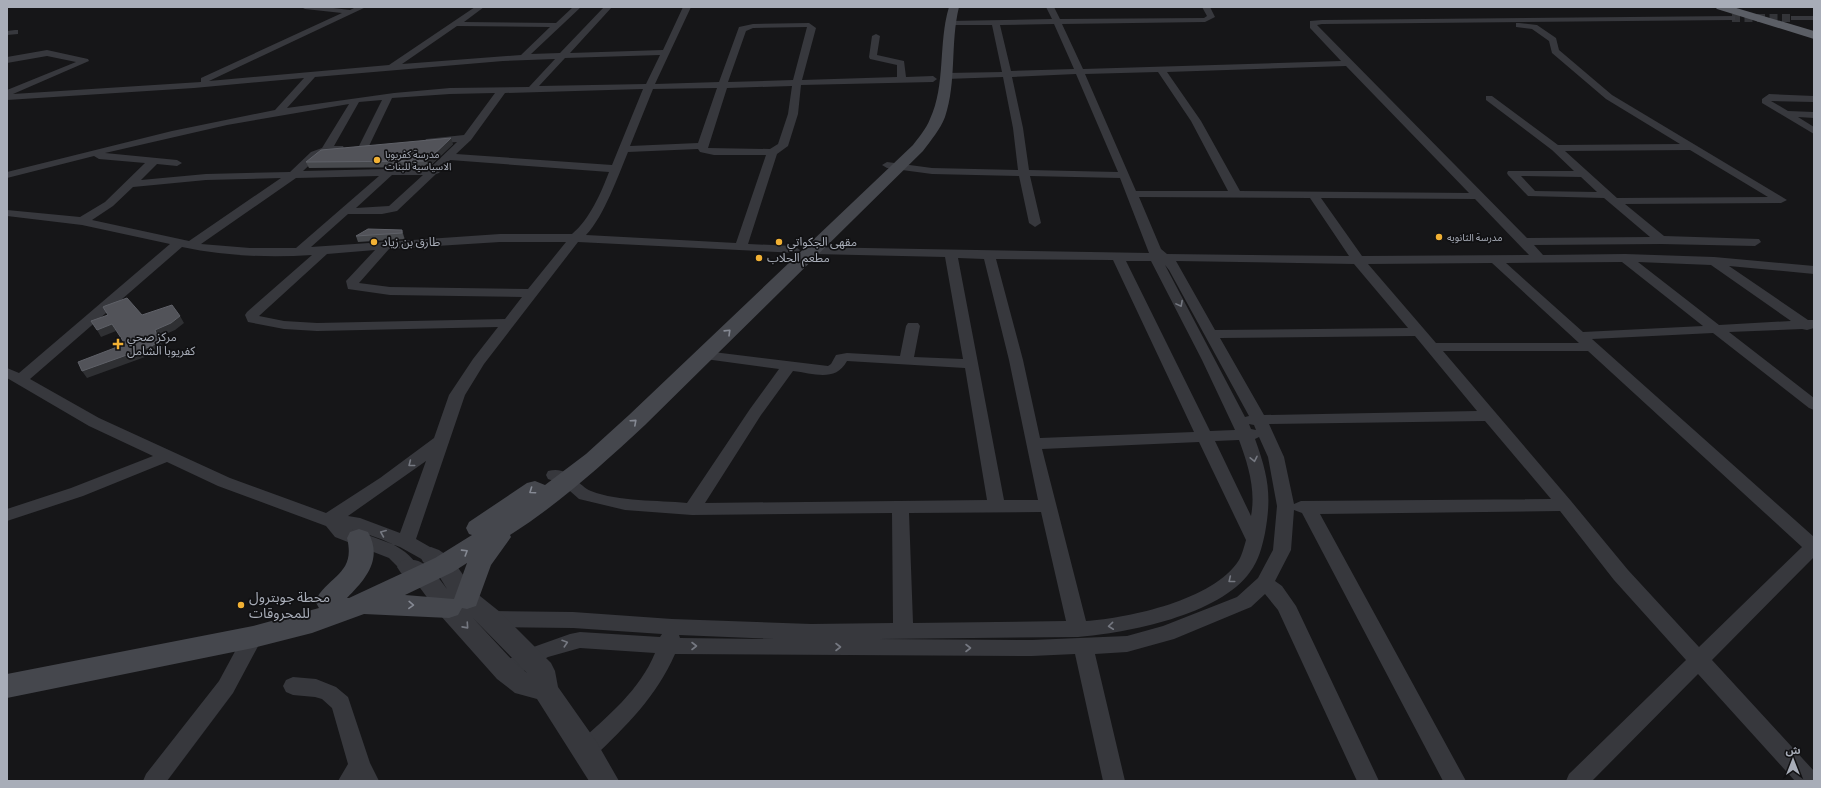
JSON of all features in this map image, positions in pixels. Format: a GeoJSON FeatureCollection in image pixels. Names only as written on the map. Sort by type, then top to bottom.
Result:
{"type":"FeatureCollection","features":[{"type":"Feature","properties":{"kind":"highway"},"geometry":{"type":"LineString","coordinates":[[1721,7],[1814,35]]}},
{"type":"Feature","properties":{"kind":"highway"},"geometry":{"type":"LineString","coordinates":[[1731,12],[1814,32]]}},
{"type":"Feature","properties":{"kind":"main road"},"geometry":{"type":"LineString","coordinates":[[264,634],[306,610],[426,566],[468,534],[561,478],[637,420],[705,355],[794,250],[894,166],[918,148],[938,117],[939,77],[948,12]]}},
{"type":"Feature","properties":{"kind":"main road"},"geometry":{"type":"LineString","coordinates":[[358,605],[458,603],[480,560],[487,550],[516,520],[561,478],[592,444],[750,302],[814,250],[894,166]]}},
{"type":"Feature","properties":{"kind":"main road"},"geometry":{"type":"LineString","coordinates":[[7,686],[264,634],[312,622],[358,605],[426,566],[516,520]]}},
{"type":"Feature","properties":{"kind":"main road"},"geometry":{"type":"LineString","coordinates":[[328,601],[356,571],[361,561],[363,552],[359,538]]}},
{"type":"Feature","properties":{"kind":"street"},"geometry":{"type":"LineString","coordinates":[[305,7],[350,12]]}},
{"type":"Feature","properties":{"kind":"street"},"geometry":{"type":"LineString","coordinates":[[194,85],[362,7]]}},
{"type":"Feature","properties":{"kind":"street"},"geometry":{"type":"LineString","coordinates":[[391,67],[480,7]]}},
{"type":"Feature","properties":{"kind":"street"},"geometry":{"type":"LineString","coordinates":[[524,56],[577,7]]}},
{"type":"Feature","properties":{"kind":"street"},"geometry":{"type":"LineString","coordinates":[[531,90],[608,7]]}},
{"type":"Feature","properties":{"kind":"street"},"geometry":{"type":"LineString","coordinates":[[406,542],[463,384],[478,362],[575,238],[583,231],[602,200],[617,169],[664,52],[687,7]]}},
{"type":"Feature","properties":{"kind":"street"},"geometry":{"type":"LineString","coordinates":[[506,671],[528,656],[568,641],[670,636],[810,639],[1032,648],[1081,638],[1151,617],[1205,596],[1229,582],[1242,571],[1249,560],[1255,541],[1261,506],[1253,454],[1243,428],[1158,255],[1101,119],[1050,7]]}},
{"type":"Feature","properties":{"kind":"street"},"geometry":{"type":"LineString","coordinates":[[948,12],[996,22],[1205,20],[1211,17],[1206,7]]}},
{"type":"Feature","properties":{"kind":"street"},"geometry":{"type":"LineString","coordinates":[[1692,10],[1713,18]]}},
{"type":"Feature","properties":{"kind":"street"},"geometry":{"type":"LineString","coordinates":[[1504,11],[1515,19]]}},
{"type":"Feature","properties":{"kind":"street"},"geometry":{"type":"LineString","coordinates":[[1538,258],[1480,196],[1314,28],[1313,23],[1515,19],[1713,18],[1731,12]]}},
{"type":"Feature","properties":{"kind":"street"},"geometry":{"type":"LineString","coordinates":[[1794,18],[1814,18]]}},
{"type":"Feature","properties":{"kind":"street"},"geometry":{"type":"LineString","coordinates":[[1534,28],[1554,19]]}},
{"type":"Feature","properties":{"kind":"street"},"geometry":{"type":"LineString","coordinates":[[1488,20],[1534,28],[1553,40],[1555,51],[1609,97],[1782,200],[1611,198],[1532,194],[1512,173],[1585,174]]}},
{"type":"Feature","properties":{"kind":"street"},"geometry":{"type":"LineString","coordinates":[[996,22],[1018,128],[1024,174],[1035,222]]}},
{"type":"Feature","properties":{"kind":"street"},"geometry":{"type":"LineString","coordinates":[[455,24],[558,25]]}},
{"type":"Feature","properties":{"kind":"street"},"geometry":{"type":"LineString","coordinates":[[806,25],[812,28],[797,82],[793,114],[784,143],[780,148],[772,152],[714,152],[704,150],[702,146],[742,29],[753,26],[806,25]]}},
{"type":"Feature","properties":{"kind":"street"},"geometry":{"type":"LineString","coordinates":[[876,36],[873,57],[901,63],[902,79]]}},
{"type":"Feature","properties":{"kind":"street"},"geometry":{"type":"LineString","coordinates":[[7,97],[194,85],[524,56],[664,52]]}},
{"type":"Feature","properties":{"kind":"street"},"geometry":{"type":"LineString","coordinates":[[7,60],[50,53],[85,61],[7,93]]}},
{"type":"Feature","properties":{"kind":"street"},"geometry":{"type":"LineString","coordinates":[[7,175],[210,125],[278,112],[356,100],[443,92],[723,86],[1007,73],[1350,63]]}},
{"type":"Feature","properties":{"kind":"street"},"geometry":{"type":"LineString","coordinates":[[1161,69],[1196,121],[1236,195]]}},
{"type":"Feature","properties":{"kind":"street"},"geometry":{"type":"LineString","coordinates":[[278,112],[312,75]]}},
{"type":"Feature","properties":{"kind":"street"},"geometry":{"type":"LineString","coordinates":[[346,212],[382,211],[393,209],[449,157],[467,138],[501,91]]}},
{"type":"Feature","properties":{"kind":"street"},"geometry":{"type":"LineString","coordinates":[[364,146],[388,97]]}},
{"type":"Feature","properties":{"kind":"street"},"geometry":{"type":"LineString","coordinates":[[1814,99],[1769,97],[1765,101],[1814,131]]}},
{"type":"Feature","properties":{"kind":"street"},"geometry":{"type":"LineString","coordinates":[[1489,98],[1556,148],[1611,198],[1661,240]]}},
{"type":"Feature","properties":{"kind":"street"},"geometry":{"type":"LineString","coordinates":[[326,150],[356,100]]}},
{"type":"Feature","properties":{"kind":"street"},"geometry":{"type":"LineString","coordinates":[[1786,114],[1814,115]]}},
{"type":"Feature","properties":{"kind":"street"},"geometry":{"type":"LineString","coordinates":[[423,142],[467,138]]}},
{"type":"Feature","properties":{"kind":"street"},"geometry":{"type":"LineString","coordinates":[[378,145],[326,150],[315,154],[293,175],[186,244],[14,375],[94,422],[224,482],[330,521],[354,522],[406,542],[458,603],[506,671],[524,685],[545,690]]}},
{"type":"Feature","properties":{"kind":"street"},"geometry":{"type":"LineString","coordinates":[[625,149],[702,146]]}},
{"type":"Feature","properties":{"kind":"street"},"geometry":{"type":"LineString","coordinates":[[1556,148],[1692,147]]}},
{"type":"Feature","properties":{"kind":"street"},"geometry":{"type":"LineString","coordinates":[[741,246],[772,152]]}},
{"type":"Feature","properties":{"kind":"street"},"geometry":{"type":"LineString","coordinates":[[88,155],[177,163]]}},
{"type":"Feature","properties":{"kind":"street"},"geometry":{"type":"LineString","coordinates":[[449,157],[617,169]]}},
{"type":"Feature","properties":{"kind":"street"},"geometry":{"type":"LineString","coordinates":[[82,220],[109,204],[154,161]]}},
{"type":"Feature","properties":{"kind":"street"},"geometry":{"type":"LineString","coordinates":[[894,166],[932,171],[1124,175]]}},
{"type":"Feature","properties":{"kind":"street"},"geometry":{"type":"LineString","coordinates":[[299,252],[391,171]]}},
{"type":"Feature","properties":{"kind":"street"},"geometry":{"type":"LineString","coordinates":[[130,184],[206,177],[434,171]]}},
{"type":"Feature","properties":{"kind":"street"},"geometry":{"type":"LineString","coordinates":[[1132,194],[1480,196]]}},
{"type":"Feature","properties":{"kind":"street"},"geometry":{"type":"LineString","coordinates":[[1313,195],[1358,260],[1417,332],[1565,505],[1621,575],[1809,781]]}},
{"type":"Feature","properties":{"kind":"street"},"geometry":{"type":"LineString","coordinates":[[7,213],[82,220],[186,244],[234,251],[323,251],[483,238],[575,238],[794,250]]}},
{"type":"Feature","properties":{"kind":"street"},"geometry":{"type":"LineString","coordinates":[[1524,242],[1661,240],[1755,242]]}},
{"type":"Feature","properties":{"kind":"street"},"geometry":{"type":"LineString","coordinates":[[385,247],[352,281],[353,286],[390,291],[532,293]]}},
{"type":"Feature","properties":{"kind":"street"},"geometry":{"type":"LineString","coordinates":[[814,250],[989,255],[1118,257],[1158,255],[1358,260],[1625,258],[1714,261],[1814,270]]}},
{"type":"Feature","properties":{"kind":"street"},"geometry":{"type":"LineString","coordinates":[[323,251],[252,315],[252,319],[284,324],[317,326],[510,322]]}},
{"type":"Feature","properties":{"kind":"street"},"geometry":{"type":"LineString","coordinates":[[951,254],[997,506]]}},
{"type":"Feature","properties":{"kind":"street"},"geometry":{"type":"LineString","coordinates":[[989,255],[1016,360],[1047,506],[1081,638],[1114,781]]}},
{"type":"Feature","properties":{"kind":"street"},"geometry":{"type":"LineString","coordinates":[[810,639],[903,630],[1081,638],[1127,644],[1167,633],[1244,602],[1266,583],[1282,550],[1286,506],[1276,457],[1263,427],[1175,270],[1158,255]]}},
{"type":"Feature","properties":{"kind":"street"},"geometry":{"type":"LineString","coordinates":[[1118,257],[1255,541]]}},
{"type":"Feature","properties":{"kind":"street"},"geometry":{"type":"LineString","coordinates":[[1494,258],[1578,336],[1814,546],[1577,781]]}},
{"type":"Feature","properties":{"kind":"street"},"geometry":{"type":"LineString","coordinates":[[1625,258],[1814,405]]}},
{"type":"Feature","properties":{"kind":"street"},"geometry":{"type":"LineString","coordinates":[[1714,261],[1810,326]]}},
{"type":"Feature","properties":{"kind":"street"},"geometry":{"type":"LineString","coordinates":[[906,361],[914,326]]}},
{"type":"Feature","properties":{"kind":"street"},"geometry":{"type":"LineString","coordinates":[[1578,336],[1810,326]]}},
{"type":"Feature","properties":{"kind":"street"},"geometry":{"type":"LineString","coordinates":[[1212,334],[1417,332]]}},
{"type":"Feature","properties":{"kind":"street"},"geometry":{"type":"LineString","coordinates":[[1430,347],[1591,347]]}},
{"type":"Feature","properties":{"kind":"street"},"geometry":{"type":"LineString","coordinates":[[705,355],[830,371],[836,369],[840,360],[843,358],[970,364]]}},
{"type":"Feature","properties":{"kind":"street"},"geometry":{"type":"LineString","coordinates":[[692,509],[755,412],[789,366]]}},
{"type":"Feature","properties":{"kind":"street"},"geometry":{"type":"LineString","coordinates":[[1033,444],[1204,437],[1243,428],[1490,416]]}},
{"type":"Feature","properties":{"kind":"street"},"geometry":{"type":"LineString","coordinates":[[330,521],[394,477],[442,440]]}},
{"type":"Feature","properties":{"kind":"street"},"geometry":{"type":"LineString","coordinates":[[7,515],[77,492],[167,456]]}},
{"type":"Feature","properties":{"kind":"street"},"geometry":{"type":"LineString","coordinates":[[561,478],[585,495],[610,501],[625,504],[692,509],[1047,506]]}},
{"type":"Feature","properties":{"kind":"street"},"geometry":{"type":"LineString","coordinates":[[1286,506],[1308,508],[1565,505]]}},
{"type":"Feature","properties":{"kind":"street"},"geometry":{"type":"LineString","coordinates":[[900,507],[903,630]]}},
{"type":"Feature","properties":{"kind":"street"},"geometry":{"type":"LineString","coordinates":[[1308,508],[1454,781]]}},
{"type":"Feature","properties":{"kind":"street"},"geometry":{"type":"LineString","coordinates":[[330,521],[341,532],[426,566]]}},
{"type":"Feature","properties":{"kind":"street"},"geometry":{"type":"LineString","coordinates":[[1266,583],[1276,591],[1286,606],[1368,781]]}},
{"type":"Feature","properties":{"kind":"street"},"geometry":{"type":"LineString","coordinates":[[458,603],[491,619],[542,671],[545,690],[586,750],[605,781]]}},
{"type":"Feature","properties":{"kind":"street"},"geometry":{"type":"LineString","coordinates":[[491,619],[567,620],[670,636]]}},
{"type":"Feature","properties":{"kind":"street"},"geometry":{"type":"LineString","coordinates":[[154,781],[226,687],[264,634]]}},
{"type":"Feature","properties":{"kind":"street"},"geometry":{"type":"LineString","coordinates":[[586,750],[633,705],[644,692],[662,661],[670,636]]}},
{"type":"Feature","properties":{"kind":"street"},"geometry":{"type":"LineString","coordinates":[[293,686],[316,688],[329,693],[341,703],[359,776]]}},
{"type":"Feature","properties":{"kind":"building","name":"مدرسة كفريوبا الاسياسية للبنات"},"geometry":{"type":"Polygon","coordinates":[[[451,138],[427,161],[306,162],[321,150],[451,138]]]}},
{"type":"Feature","properties":{"kind":"building"},"geometry":{"type":"Polygon","coordinates":[[[368,229],[402,230],[402,233],[356,236],[368,229]]]}},
{"type":"Feature","properties":{"kind":"building"},"geometry":{"type":"Polygon","coordinates":[[[127,298],[142,315],[172,305],[180,316],[171,323],[155,330],[159,341],[152,346],[82,371],[78,362],[125,344],[112,324],[97,330],[91,321],[108,315],[103,307],[127,298]]]}},
{"type":"Feature","properties":{"kind":"tunnel"},"geometry":{"type":"LineString","coordinates":[[1732,18],[1794,18]]}},
{"type":"Feature","properties":{"kind":"place","name":"مدرسة كفريوبا الاسياسية للبنات"},"geometry":{"type":"Point","coordinates":[377,160]}},
{"type":"Feature","properties":{"kind":"place","name":"مدرسة الثانويه"},"geometry":{"type":"Point","coordinates":[1439,237]}},
{"type":"Feature","properties":{"kind":"place","name":"طارق بن زياد"},"geometry":{"type":"Point","coordinates":[374,242]}},
{"type":"Feature","properties":{"kind":"place","name":"مقهى الجكواتي"},"geometry":{"type":"Point","coordinates":[779,242]}},
{"type":"Feature","properties":{"kind":"place","name":"مطعم الحلاب"},"geometry":{"type":"Point","coordinates":[759,258]}},
{"type":"Feature","properties":{"kind":"place","name":"مركز صحي كفريوبا الشامل"},"geometry":{"type":"Point","coordinates":[118,344]}},
{"type":"Feature","properties":{"kind":"place","name":"محطة جوبترول للمحروقات"},"geometry":{"type":"Point","coordinates":[241,605]}}]}
